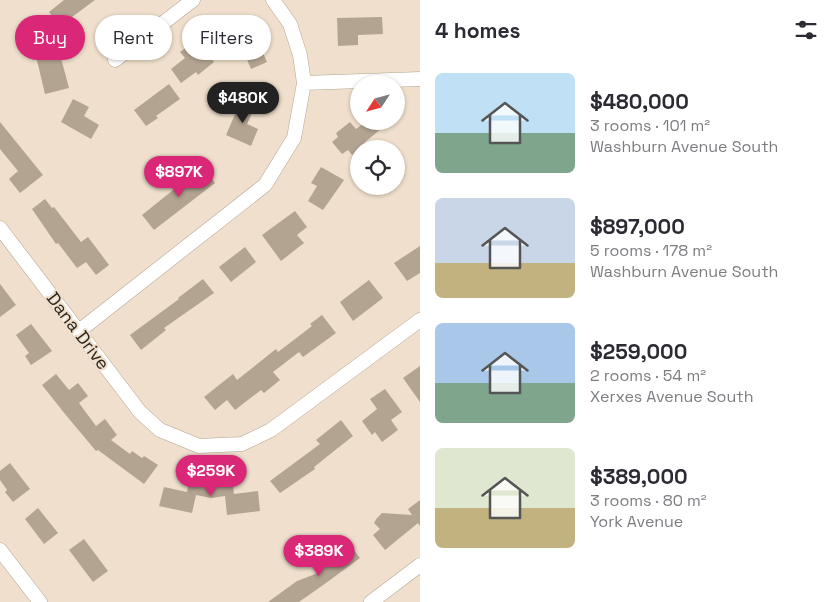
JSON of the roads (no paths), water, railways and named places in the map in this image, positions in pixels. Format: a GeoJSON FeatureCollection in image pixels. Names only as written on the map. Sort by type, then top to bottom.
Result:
{"type":"FeatureCollection","features":[{"type":"Feature","properties":{"kind":"street"},"geometry":{"type":"LineString","coordinates":[[172,16],[193,0]]}},
{"type":"Feature","properties":{"kind":"street"},"geometry":{"type":"LineString","coordinates":[[79,331],[265,185],[294,138],[304,83],[300,55],[290,24],[273,0]]}},
{"type":"Feature","properties":{"kind":"street"},"geometry":{"type":"LineString","coordinates":[[304,83],[420,79]]}},
{"type":"Feature","properties":{"kind":"street","name":"Dana Drive"},"geometry":{"type":"LineString","coordinates":[[0,228],[140,412],[160,430],[200,446],[242,444],[271,430],[420,320]]}},
{"type":"Feature","properties":{"kind":"street"},"geometry":{"type":"LineString","coordinates":[[0,550],[40,602]]}},
{"type":"Feature","properties":{"kind":"street"},"geometry":{"type":"LineString","coordinates":[[371,602],[420,565]]}}]}
